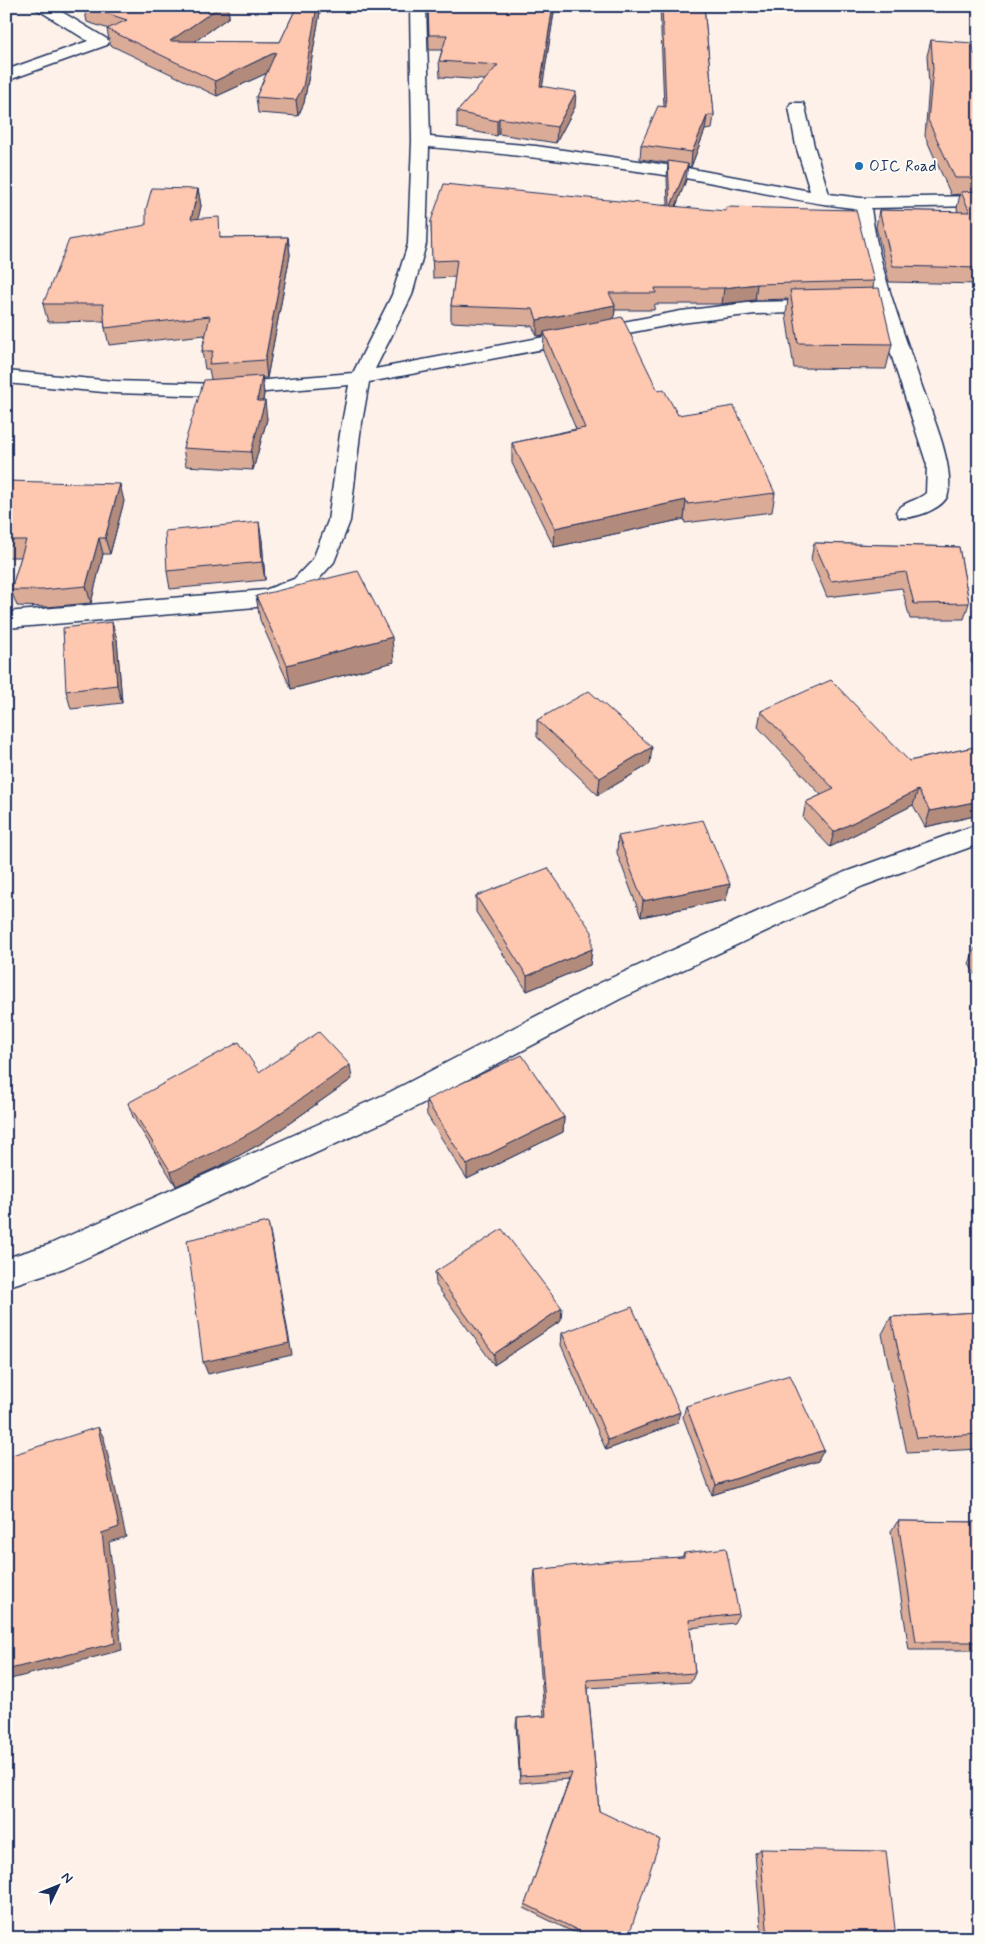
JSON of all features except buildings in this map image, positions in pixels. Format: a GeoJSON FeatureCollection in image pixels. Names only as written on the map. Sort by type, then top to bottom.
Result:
{"type":"FeatureCollection","features":[{"type":"Feature","properties":{"kind":"street"},"geometry":{"type":"LineString","coordinates":[[6,76],[101,42],[40,6]]}},
{"type":"Feature","properties":{"kind":"street"},"geometry":{"type":"LineString","coordinates":[[6,620],[268,598],[302,584],[323,562],[339,521],[350,434],[360,378],[402,295],[417,244],[421,141],[418,6]]}},
{"type":"Feature","properties":{"kind":"street"},"geometry":{"type":"LineString","coordinates":[[797,107],[805,146],[821,199]]}},
{"type":"Feature","properties":{"kind":"street"},"geometry":{"type":"LineString","coordinates":[[421,141],[536,151],[668,170],[821,199],[861,203],[979,201]]}},
{"type":"Feature","properties":{"kind":"street"},"geometry":{"type":"LineString","coordinates":[[861,203],[865,235],[885,305],[938,465],[937,495],[928,502],[907,512]]}},
{"type":"Feature","properties":{"kind":"street"},"geometry":{"type":"LineString","coordinates":[[6,377],[114,387],[220,390],[360,378],[681,317],[754,308],[885,305]]}},
{"type":"Feature","properties":{"kind":"street"},"geometry":{"type":"LineString","coordinates":[[6,1273],[54,1258],[400,1101],[610,990],[854,879],[979,834]]}},
{"type":"Feature","properties":{"kind":"place","name":"OIC Road"},"geometry":{"type":"Point","coordinates":[859,166]}}]}
